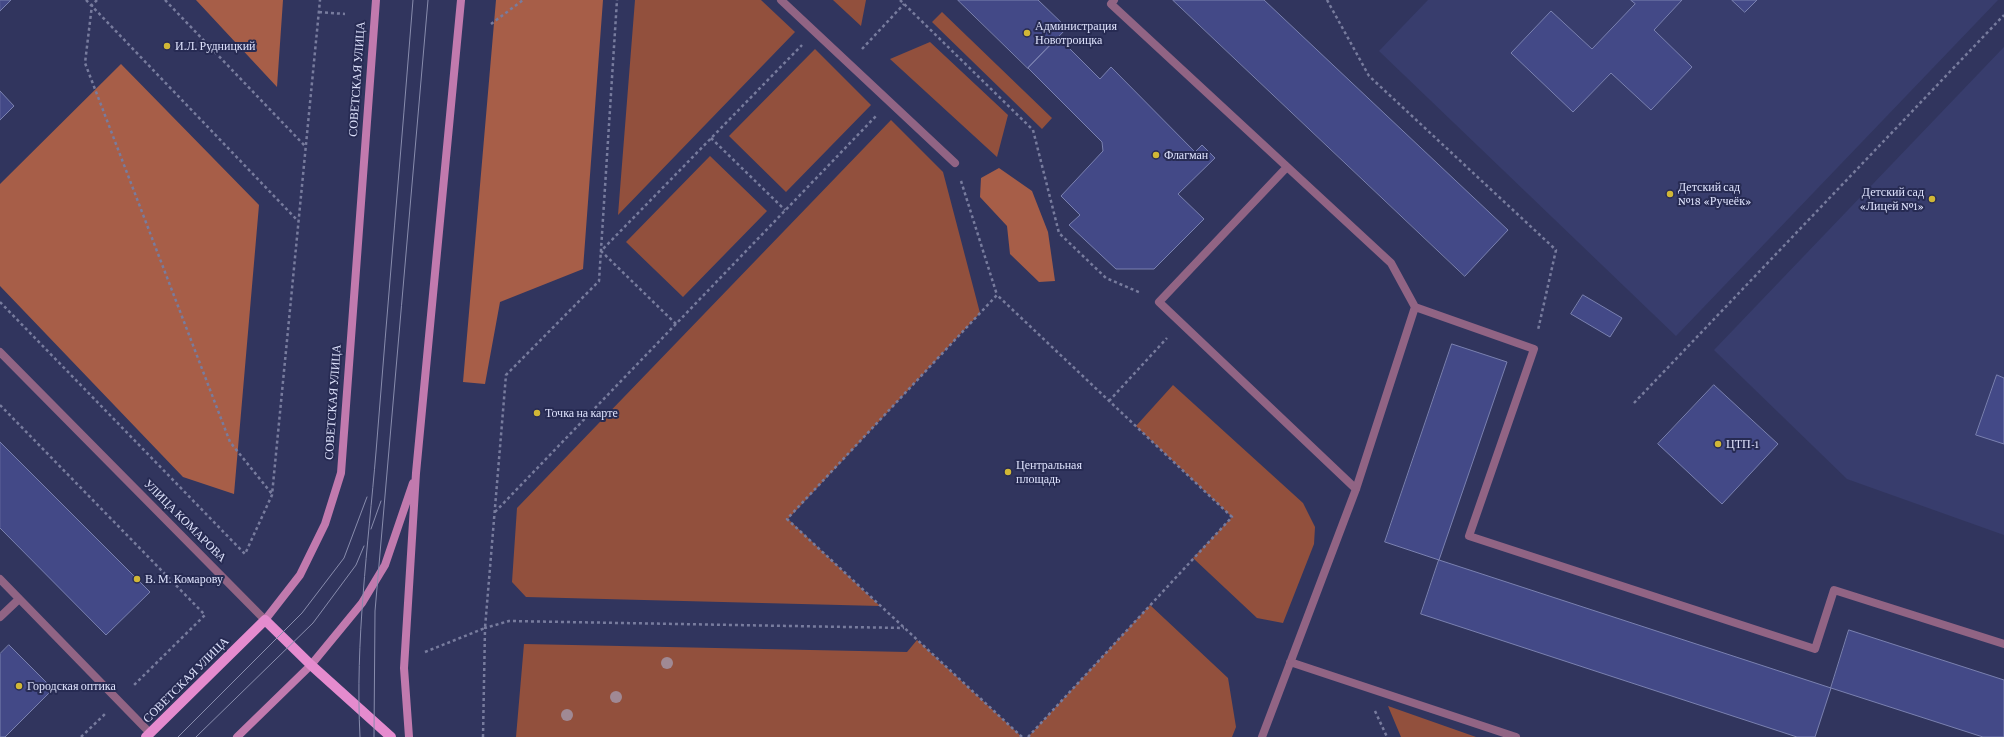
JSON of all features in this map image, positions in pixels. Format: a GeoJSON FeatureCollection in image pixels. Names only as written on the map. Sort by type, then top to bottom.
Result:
{"type":"FeatureCollection","features":[{"type":"Feature","properties":{"kind":"main road","name":"СОВЕТСКАЯ УЛИЦА"},"geometry":{"type":"LineString","coordinates":[[148,735],[265,620],[300,575],[326,524],[341,473],[376,0]]}},
{"type":"Feature","properties":{"kind":"main road"},"geometry":{"type":"LineString","coordinates":[[409,737],[404,668],[416,472],[461,0]]}},
{"type":"Feature","properties":{"kind":"main road"},"geometry":{"type":"LineString","coordinates":[[237,737],[311,665],[362,602],[385,565],[416,472]]}},
{"type":"Feature","properties":{"kind":"main road","name":"УЛИЦА КОМАРОВА"},"geometry":{"type":"LineString","coordinates":[[265,620],[311,665],[392,737]]}},
{"type":"Feature","properties":{"kind":"street"},"geometry":{"type":"LineString","coordinates":[[781,0],[956,163]]}},
{"type":"Feature","properties":{"kind":"street"},"geometry":{"type":"LineString","coordinates":[[1114,0],[1111,4],[1391,263],[1415,307],[1534,349],[1469,536],[1815,649],[1834,590],[2004,644]]}},
{"type":"Feature","properties":{"kind":"street"},"geometry":{"type":"LineString","coordinates":[[1287,167],[1160,302],[1356,489]]}},
{"type":"Feature","properties":{"kind":"street"},"geometry":{"type":"LineString","coordinates":[[1262,737],[1356,489],[1415,307]]}},
{"type":"Feature","properties":{"kind":"street","name":"УЛИЦА КОМАРОВА"},"geometry":{"type":"LineString","coordinates":[[0,352],[265,620]]}},
{"type":"Feature","properties":{"kind":"street"},"geometry":{"type":"LineString","coordinates":[[0,579],[119,700],[148,735]]}},
{"type":"Feature","properties":{"kind":"street"},"geometry":{"type":"LineString","coordinates":[[0,617],[19,598]]}},
{"type":"Feature","properties":{"kind":"street"},"geometry":{"type":"LineString","coordinates":[[1290,662],[1516,737]]}},
{"type":"Feature","properties":{"kind":"path"},"geometry":{"type":"LineString","coordinates":[[86,0],[298,221]]}},
{"type":"Feature","properties":{"kind":"path"},"geometry":{"type":"LineString","coordinates":[[97,0],[92,6],[85,63],[230,442],[272,495]]}},
{"type":"Feature","properties":{"kind":"path"},"geometry":{"type":"LineString","coordinates":[[166,0],[305,146]]}},
{"type":"Feature","properties":{"kind":"path"},"geometry":{"type":"LineString","coordinates":[[0,302],[245,554],[272,495],[320,0]]}},
{"type":"Feature","properties":{"kind":"path"},"geometry":{"type":"LineString","coordinates":[[491,24],[523,0]]}},
{"type":"Feature","properties":{"kind":"path"},"geometry":{"type":"LineString","coordinates":[[483,737],[485,628],[506,375],[599,281],[617,0]]}},
{"type":"Feature","properties":{"kind":"path"},"geometry":{"type":"LineString","coordinates":[[900,0],[1032,130],[1059,233],[1106,278],[1160,302]]}},
{"type":"Feature","properties":{"kind":"path"},"geometry":{"type":"LineString","coordinates":[[1327,0],[1369,76],[1556,250],[1534,349]]}},
{"type":"Feature","properties":{"kind":"path"},"geometry":{"type":"LineString","coordinates":[[876,33],[904,4]]}},
{"type":"Feature","properties":{"kind":"path"},"geometry":{"type":"LineString","coordinates":[[319,12],[345,14]]}},
{"type":"Feature","properties":{"kind":"path"},"geometry":{"type":"LineString","coordinates":[[1634,403],[2004,15]]}},
{"type":"Feature","properties":{"kind":"path"},"geometry":{"type":"LineString","coordinates":[[601,251],[815,32]]}},
{"type":"Feature","properties":{"kind":"path"},"geometry":{"type":"LineString","coordinates":[[495,512],[890,102]]}},
{"type":"Feature","properties":{"kind":"path"},"geometry":{"type":"LineString","coordinates":[[711,138],[785,210]]}},
{"type":"Feature","properties":{"kind":"path"},"geometry":{"type":"LineString","coordinates":[[956,163],[996,295],[1232,517],[1028,737]]}},
{"type":"Feature","properties":{"kind":"path"},"geometry":{"type":"LineString","coordinates":[[601,251],[676,324]]}},
{"type":"Feature","properties":{"kind":"path"},"geometry":{"type":"LineString","coordinates":[[996,295],[788,519],[1022,737]]}},
{"type":"Feature","properties":{"kind":"path"},"geometry":{"type":"LineString","coordinates":[[1110,401],[1181,322]]}},
{"type":"Feature","properties":{"kind":"path"},"geometry":{"type":"LineString","coordinates":[[0,405],[205,615],[81,737]]}},
{"type":"Feature","properties":{"kind":"path"},"geometry":{"type":"LineString","coordinates":[[425,652],[485,628],[509,621],[904,628]]}},
{"type":"Feature","properties":{"kind":"shaded area"},"geometry":{"type":"Polygon","coordinates":[[[196,0],[283,0],[277,87],[196,0]]]}},
{"type":"Feature","properties":{"kind":"shaded area"},"geometry":{"type":"Polygon","coordinates":[[[496,0],[603,0],[583,269],[500,302],[485,384],[463,382],[496,0]]]}},
{"type":"Feature","properties":{"kind":"shaded area"},"geometry":{"type":"Polygon","coordinates":[[[635,0],[761,0],[795,32],[618,215],[635,0]]]}},
{"type":"Feature","properties":{"kind":"shaded area"},"geometry":{"type":"Polygon","coordinates":[[[833,0],[866,0],[861,26],[833,0]]]}},
{"type":"Feature","properties":{"kind":"shaded area","name":"Детский сад №18 «Ручеёк»"},"geometry":{"type":"Polygon","coordinates":[[[1428,0],[1998,0],[1676,336],[1379,51],[1428,0]]]}},
{"type":"Feature","properties":{"kind":"shaded area"},"geometry":{"type":"Polygon","coordinates":[[[942,12],[1052,118],[1042,129],[932,22],[942,12]]]}},
{"type":"Feature","properties":{"kind":"shaded area"},"geometry":{"type":"Polygon","coordinates":[[[930,42],[1008,115],[997,157],[890,59],[930,42]]]}},
{"type":"Feature","properties":{"kind":"shaded area","name":"Детский сад «Лицей №1»"},"geometry":{"type":"Polygon","coordinates":[[[2004,47],[2004,535],[1847,479],[1714,350],[2004,47]]]}},
{"type":"Feature","properties":{"kind":"shaded area"},"geometry":{"type":"Polygon","coordinates":[[[815,49],[871,105],[786,192],[729,136],[815,49]]]}},
{"type":"Feature","properties":{"kind":"shaded area"},"geometry":{"type":"Polygon","coordinates":[[[121,64],[259,205],[234,494],[183,477],[0,286],[0,184],[121,64]]]}},
{"type":"Feature","properties":{"kind":"shaded area"},"geometry":{"type":"Polygon","coordinates":[[[891,120],[943,172],[980,313],[788,519],[880,606],[526,597],[512,582],[517,508],[891,120]]]}},
{"type":"Feature","properties":{"kind":"shaded area"},"geometry":{"type":"Polygon","coordinates":[[[710,156],[767,211],[683,297],[626,242],[710,156]]]}},
{"type":"Feature","properties":{"kind":"shaded area"},"geometry":{"type":"Polygon","coordinates":[[[999,168],[1032,191],[1048,232],[1055,281],[1039,282],[1010,254],[1007,226],[980,197],[981,178],[999,168]]]}},
{"type":"Feature","properties":{"kind":"shaded area"},"geometry":{"type":"Polygon","coordinates":[[[1173,385],[1303,503],[1315,527],[1314,544],[1283,623],[1257,618],[1193,558],[1232,517],[1136,426],[1173,385]]]}},
{"type":"Feature","properties":{"kind":"shaded area"},"geometry":{"type":"Polygon","coordinates":[[[1150,605],[1228,678],[1236,727],[1232,737],[1028,737],[1150,605]]]}},
{"type":"Feature","properties":{"kind":"shaded area"},"geometry":{"type":"Polygon","coordinates":[[[917,640],[1022,737],[516,737],[524,644],[907,652],[917,640]]]}},
{"type":"Feature","properties":{"kind":"shaded area"},"geometry":{"type":"Polygon","coordinates":[[[1388,706],[1476,737],[1401,737],[1388,706]]]}},
{"type":"Feature","properties":{"kind":"building"},"geometry":{"type":"Polygon","coordinates":[[[0,0],[11,0],[0,11],[0,0]]]}},
{"type":"Feature","properties":{"kind":"building","name":"Администрация Новотроицка"},"geometry":{"type":"Polygon","coordinates":[[[958,0],[1038,0],[1067,28],[1028,68],[958,0]]]}},
{"type":"Feature","properties":{"kind":"building"},"geometry":{"type":"Polygon","coordinates":[[[1173,0],[1264,0],[1508,230],[1465,276],[1173,0]]]}},
{"type":"Feature","properties":{"kind":"building"},"geometry":{"type":"Polygon","coordinates":[[[1631,0],[1682,0],[1654,30],[1692,67],[1651,110],[1611,73],[1573,112],[1511,53],[1551,11],[1592,49],[1635,4],[1631,0]]]}},
{"type":"Feature","properties":{"kind":"building"},"geometry":{"type":"Polygon","coordinates":[[[1732,0],[1757,0],[1745,12],[1732,0]]]}},
{"type":"Feature","properties":{"kind":"building","name":"Флагман"},"geometry":{"type":"Polygon","coordinates":[[[1058,37],[1100,79],[1111,67],[1195,152],[1202,145],[1215,158],[1178,194],[1204,219],[1154,269],[1116,269],[1069,225],[1080,215],[1061,196],[1103,151],[1102,142],[1028,68],[1058,37]]]}},
{"type":"Feature","properties":{"kind":"building"},"geometry":{"type":"Polygon","coordinates":[[[0,91],[14,106],[0,120],[0,91]]]}},
{"type":"Feature","properties":{"kind":"building"},"geometry":{"type":"Polygon","coordinates":[[[1583,295],[1622,318],[1610,337],[1571,314],[1583,295]]]}},
{"type":"Feature","properties":{"kind":"building"},"geometry":{"type":"Polygon","coordinates":[[[1452,344],[1507,362],[1439,560],[1385,542],[1452,344]]]}},
{"type":"Feature","properties":{"kind":"building"},"geometry":{"type":"Polygon","coordinates":[[[1997,375],[2004,378],[2004,444],[1976,435],[1997,375]]]}},
{"type":"Feature","properties":{"kind":"building","name":"ЦТП-1"},"geometry":{"type":"Polygon","coordinates":[[[1714,385],[1778,444],[1722,504],[1658,444],[1714,385]]]}},
{"type":"Feature","properties":{"kind":"building"},"geometry":{"type":"Polygon","coordinates":[[[0,442],[150,592],[106,635],[0,528],[0,442]]]}},
{"type":"Feature","properties":{"kind":"building"},"geometry":{"type":"Polygon","coordinates":[[[1439,560],[1831,688],[1815,737],[1797,737],[1421,614],[1439,560]]]}},
{"type":"Feature","properties":{"kind":"building"},"geometry":{"type":"Polygon","coordinates":[[[1849,630],[2004,680],[2004,737],[1983,737],[1831,688],[1849,630]]]}},
{"type":"Feature","properties":{"kind":"building"},"geometry":{"type":"Polygon","coordinates":[[[9,645],[53,689],[5,737],[0,737],[0,654],[9,645]]]}},
{"type":"Feature","properties":{"kind":"tram line"},"geometry":{"type":"LineString","coordinates":[[360,737],[359,665],[363,594],[413,0]]}},
{"type":"Feature","properties":{"kind":"tram line"},"geometry":{"type":"LineString","coordinates":[[374,737],[375,611],[428,0]]}},
{"type":"Feature","properties":{"kind":"tram line"},"geometry":{"type":"LineString","coordinates":[[178,737],[302,613],[344,558],[367,497]]}},
{"type":"Feature","properties":{"kind":"tram line"},"geometry":{"type":"LineString","coordinates":[[371,529],[381,501]]}},
{"type":"Feature","properties":{"kind":"tram line"},"geometry":{"type":"LineString","coordinates":[[196,737],[313,623],[356,565],[364,546]]}},
{"type":"Feature","properties":{"kind":"place","name":"Администрация Новотроицка"},"geometry":{"type":"Point","coordinates":[1027,33]}},
{"type":"Feature","properties":{"kind":"place","name":"И.Л. Рудницкий"},"geometry":{"type":"Point","coordinates":[167,46]}},
{"type":"Feature","properties":{"kind":"place","name":"Флагман"},"geometry":{"type":"Point","coordinates":[1156,155]}},
{"type":"Feature","properties":{"kind":"place","name":"Детский сад №18 «Ручеёк»"},"geometry":{"type":"Point","coordinates":[1670,194]}},
{"type":"Feature","properties":{"kind":"place","name":"Детский сад «Лицей №1»"},"geometry":{"type":"Point","coordinates":[1932,199]}},
{"type":"Feature","properties":{"kind":"place","name":"Точка на карте"},"geometry":{"type":"Point","coordinates":[537,413]}},
{"type":"Feature","properties":{"kind":"place","name":"ЦТП-1"},"geometry":{"type":"Point","coordinates":[1718,444]}},
{"type":"Feature","properties":{"kind":"place","name":"Центральная площадь"},"geometry":{"type":"Point","coordinates":[1008,472]}},
{"type":"Feature","properties":{"kind":"place","name":"В. М. Комарову"},"geometry":{"type":"Point","coordinates":[137,579]}},
{"type":"Feature","properties":{"kind":"place","name":"Городская оптика"},"geometry":{"type":"Point","coordinates":[19,686]}}]}
